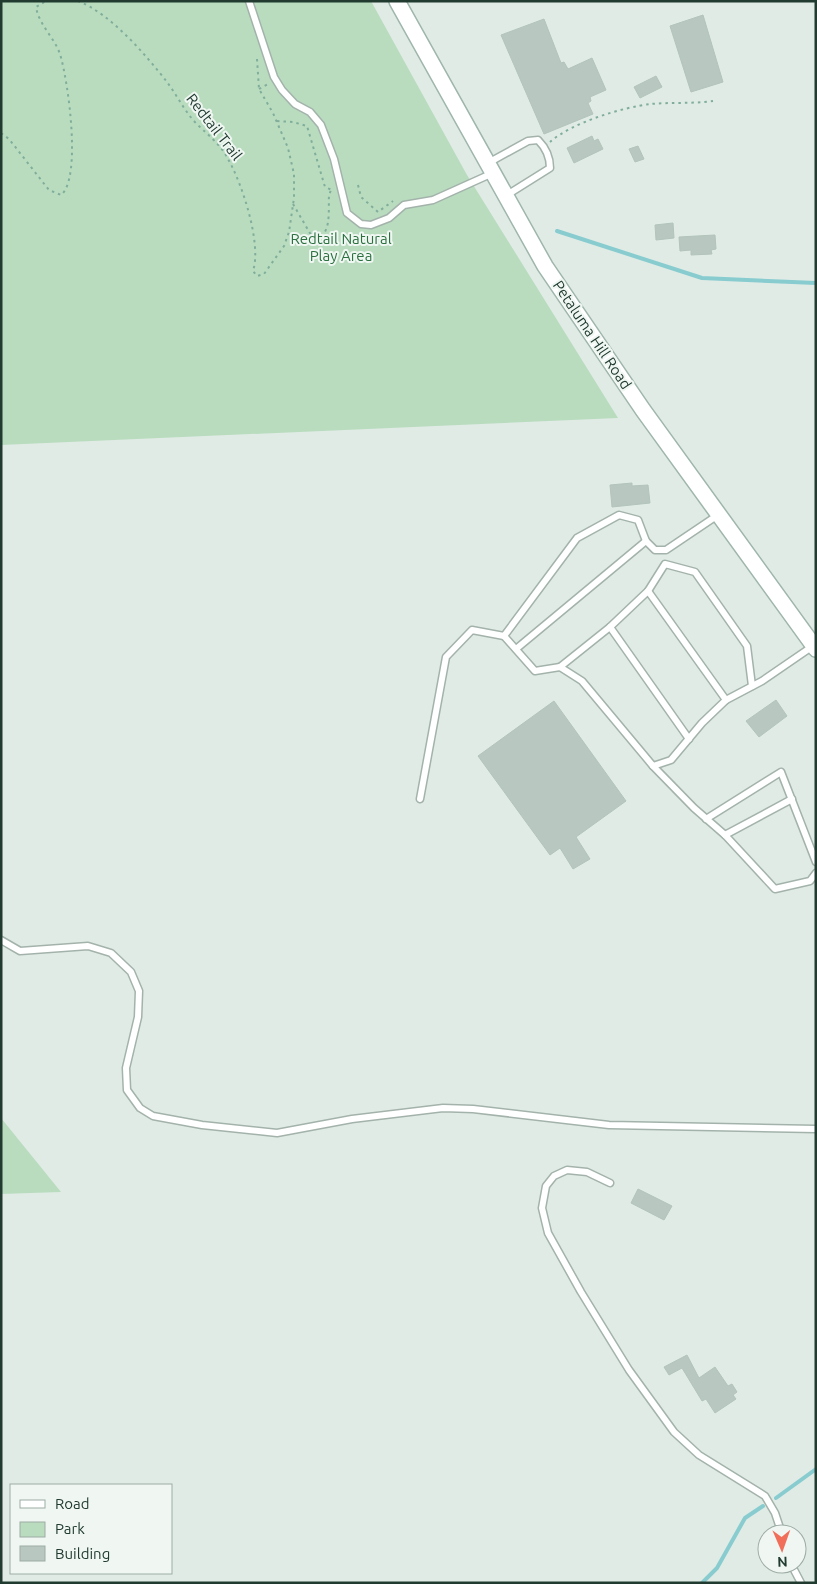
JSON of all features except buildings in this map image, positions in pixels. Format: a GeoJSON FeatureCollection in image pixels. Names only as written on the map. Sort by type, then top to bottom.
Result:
{"type":"FeatureCollection","features":[{"type":"Feature","properties":{"kind":"main road","name":"Petaluma Hill Road"},"geometry":{"type":"LineString","coordinates":[[398,1],[545,266],[590,335],[815,647]]}},
{"type":"Feature","properties":{"kind":"lane"},"geometry":{"type":"LineString","coordinates":[[249,1],[274,77],[282,90],[295,104],[310,112],[321,124],[334,159],[347,213],[361,224],[371,225],[389,218],[404,206],[433,200],[490,168],[528,141],[538,140],[544,147],[550,160],[550,168],[506,196]]}},
{"type":"Feature","properties":{"kind":"lane"},"geometry":{"type":"LineString","coordinates":[[504,636],[577,538],[619,515],[638,520],[646,541],[655,550],[666,550],[719,514]]}},
{"type":"Feature","properties":{"kind":"lane"},"geometry":{"type":"LineString","coordinates":[[516,649],[646,541]]}},
{"type":"Feature","properties":{"kind":"lane"},"geometry":{"type":"LineString","coordinates":[[420,799],[446,657],[472,630],[504,636],[535,671],[560,667],[610,626],[648,591],[665,564],[666,550]]}},
{"type":"Feature","properties":{"kind":"lane"},"geometry":{"type":"LineString","coordinates":[[665,564],[695,572],[747,646],[752,686]]}},
{"type":"Feature","properties":{"kind":"lane"},"geometry":{"type":"LineString","coordinates":[[648,591],[726,700]]}},
{"type":"Feature","properties":{"kind":"lane"},"geometry":{"type":"LineString","coordinates":[[610,626],[689,739]]}},
{"type":"Feature","properties":{"kind":"lane"},"geometry":{"type":"LineString","coordinates":[[653,766],[671,760],[726,700],[815,647]]}},
{"type":"Feature","properties":{"kind":"lane"},"geometry":{"type":"LineString","coordinates":[[560,667],[582,681],[653,766],[724,835],[775,889],[810,881],[816,873]]}},
{"type":"Feature","properties":{"kind":"lane"},"geometry":{"type":"LineString","coordinates":[[706,819],[781,772],[816,862]]}},
{"type":"Feature","properties":{"kind":"lane"},"geometry":{"type":"LineString","coordinates":[[724,835],[792,799]]}},
{"type":"Feature","properties":{"kind":"lane"},"geometry":{"type":"LineString","coordinates":[[1,940],[20,951],[88,946],[111,953],[131,972],[139,991],[138,1017],[126,1068],[127,1090],[140,1108],[153,1116],[202,1125],[277,1133],[352,1119],[443,1108],[473,1109],[609,1125],[816,1129]]}},
{"type":"Feature","properties":{"kind":"lane"},"geometry":{"type":"LineString","coordinates":[[610,1183],[586,1172],[567,1170],[554,1176],[546,1186],[542,1208],[548,1233],[581,1292],[629,1370],[674,1432],[699,1455],[765,1496],[775,1513],[779,1524]]}},
{"type":"Feature","properties":{"kind":"path"},"geometry":{"type":"LineString","coordinates":[[1,133],[9,139],[50,190],[62,195],[67,190],[71,177],[71,112],[59,53],[38,18],[36,7],[46,1]]}},
{"type":"Feature","properties":{"kind":"path","name":"Redtail Trail"},"geometry":{"type":"LineString","coordinates":[[78,1],[95,8],[135,45],[167,82],[192,119],[228,157],[244,192],[257,260],[253,271],[257,276],[264,274],[284,246],[289,232],[293,204],[294,174],[288,148],[277,122],[259,89],[257,55]]}},
{"type":"Feature","properties":{"kind":"path"},"geometry":{"type":"LineString","coordinates":[[544,147],[556,136],[601,116],[650,104],[691,104],[712,101]]}},
{"type":"Feature","properties":{"kind":"path"},"geometry":{"type":"LineString","coordinates":[[277,122],[294,122],[307,126],[325,188],[331,190],[329,195],[328,227],[322,235],[311,235],[293,204]]}},
{"type":"Feature","properties":{"kind":"path"},"geometry":{"type":"LineString","coordinates":[[358,186],[361,197],[378,212],[393,201]]}},
{"type":"Feature","properties":{"kind":"green space","name":"Redtail Natural Play Area"},"geometry":{"type":"Polygon","coordinates":[[[1,1],[371,1],[467,175],[618,418],[1,445],[1,1]]]}},
{"type":"Feature","properties":{"kind":"green space"},"geometry":{"type":"Polygon","coordinates":[[[1,1118],[61,1192],[1,1194],[1,1118]]]}},
{"type":"Feature","properties":{"kind":"waterway"},"geometry":{"type":"LineString","coordinates":[[557,231],[702,278],[816,283]]}},
{"type":"Feature","properties":{"kind":"waterway"},"geometry":{"type":"LineString","coordinates":[[776,1498],[816,1469]]}},
{"type":"Feature","properties":{"kind":"waterway"},"geometry":{"type":"LineString","coordinates":[[702,1583],[717,1568],[745,1518],[763,1506]]}}]}
